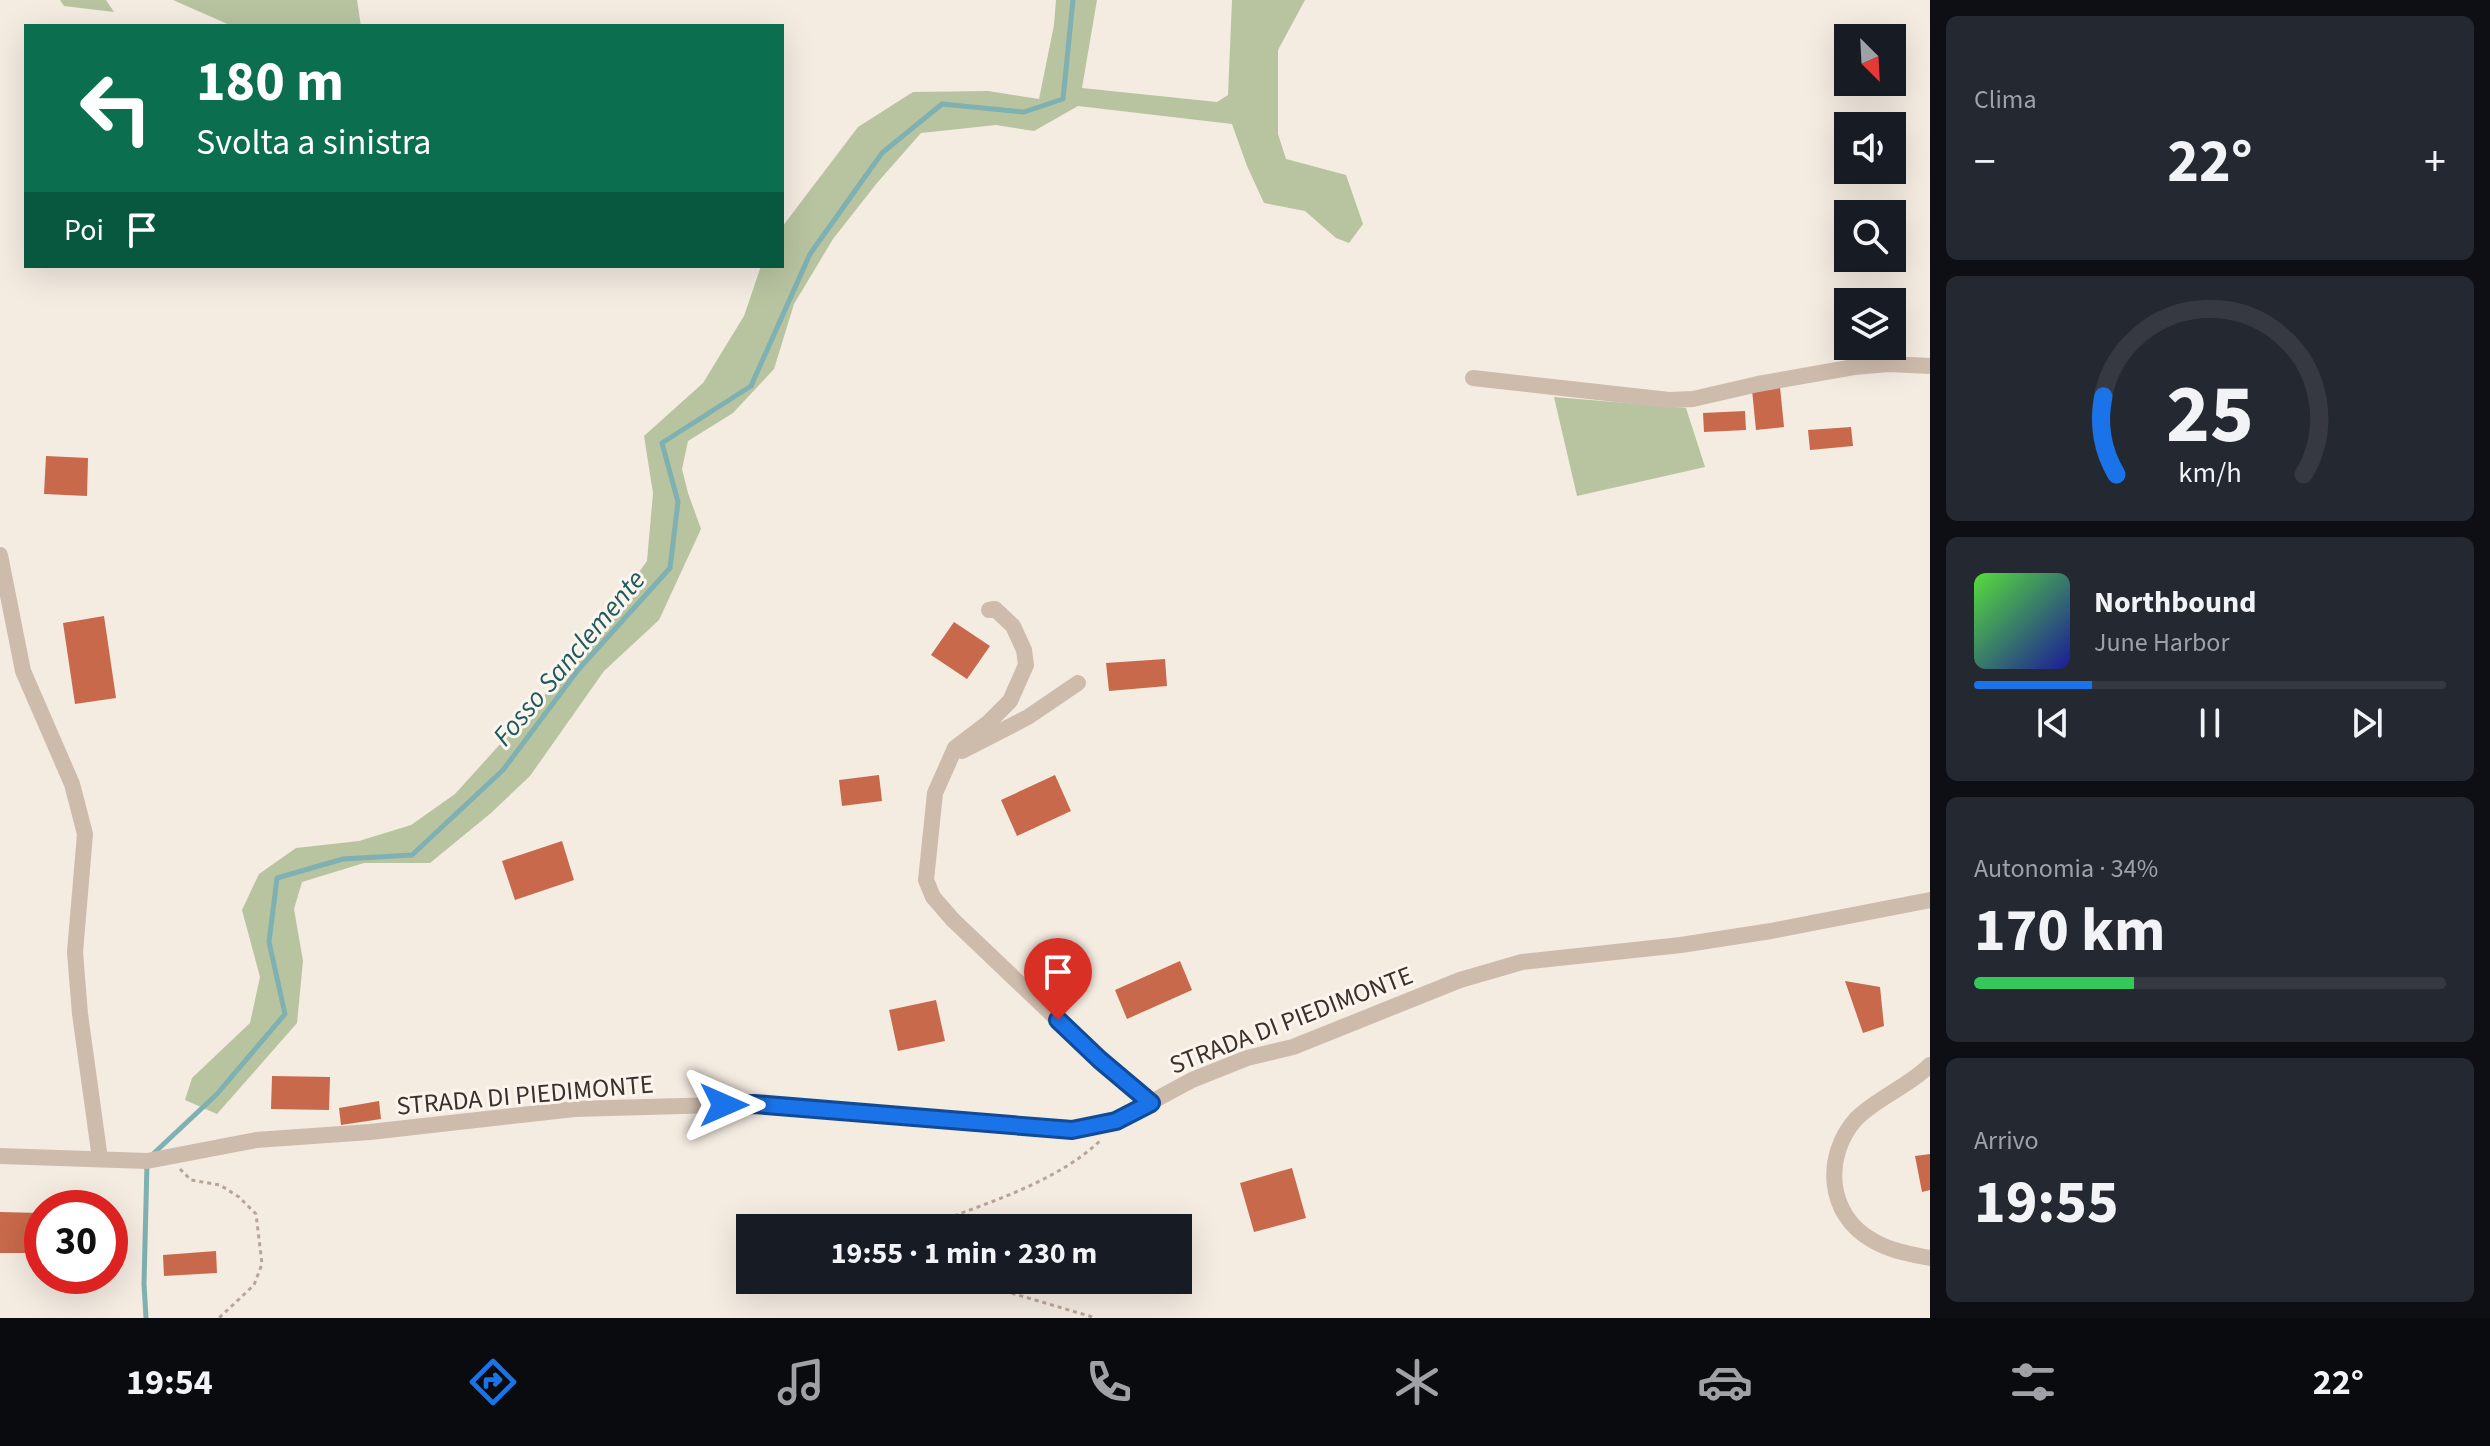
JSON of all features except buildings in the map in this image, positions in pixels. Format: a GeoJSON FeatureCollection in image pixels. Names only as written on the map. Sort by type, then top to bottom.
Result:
{"type":"FeatureCollection","features":[{"type":"Feature","properties":{"kind":"street"},"geometry":{"type":"LineString","coordinates":[[1473,378],[1669,400],[1693,399],[1854,367],[1889,364],[1930,366]]}},
{"type":"Feature","properties":{"kind":"street"},"geometry":{"type":"LineString","coordinates":[[0,555],[23,671],[72,784],[85,834],[75,952],[80,1014],[100,1159]]}},
{"type":"Feature","properties":{"kind":"street"},"geometry":{"type":"LineString","coordinates":[[989,610],[995,609],[1013,626],[1024,650],[1026,665],[1010,701],[988,723],[955,748],[950,757],[935,793],[926,880],[933,897],[953,920],[1088,1049],[1151,1103]]}},
{"type":"Feature","properties":{"kind":"street"},"geometry":{"type":"LineString","coordinates":[[950,757],[1028,717],[1078,683]]}},
{"type":"Feature","properties":{"kind":"street","name":"STRADA DI PIEDIMONTE"},"geometry":{"type":"LineString","coordinates":[[0,1156],[147,1161],[256,1140],[370,1132],[574,1109],[754,1104],[1072,1130],[1116,1121],[1192,1080],[1247,1058],[1293,1047],[1460,980],[1522,962],[1756,934],[1930,900]]}},
{"type":"Feature","properties":{"kind":"street"},"geometry":{"type":"LineString","coordinates":[[1930,1065],[1920,1075],[1881,1098],[1857,1119],[1843,1137],[1832,1173],[1834,1190],[1844,1214],[1869,1239],[1892,1250],[1930,1258]]}},
{"type":"Feature","properties":{"kind":"path"},"geometry":{"type":"LineString","coordinates":[[959,1214],[1010,1195],[1057,1171],[1099,1142],[1116,1121]]}},
{"type":"Feature","properties":{"kind":"path"},"geometry":{"type":"LineString","coordinates":[[184,1154],[180,1170],[191,1180],[220,1185],[239,1197],[256,1214],[262,1264],[254,1285],[219,1318]]}},
{"type":"Feature","properties":{"kind":"path"},"geometry":{"type":"LineString","coordinates":[[1015,1294],[1096,1318]]}},
{"type":"Feature","properties":{"kind":"green space"},"geometry":{"type":"Polygon","coordinates":[[[60,0],[106,0],[114,12],[64,6],[60,0]]]}},
{"type":"Feature","properties":{"kind":"green space"},"geometry":{"type":"Polygon","coordinates":[[[173,0],[357,0],[361,24],[227,24],[173,0]]]}},
{"type":"Feature","properties":{"kind":"green space"},"geometry":{"type":"Polygon","coordinates":[[[1056,0],[1097,0],[1082,88],[1217,102],[1228,95],[1232,0],[1305,0],[1278,50],[1278,134],[1286,159],[1346,175],[1363,224],[1349,243],[1336,238],[1305,211],[1264,203],[1232,124],[1078,106],[1034,131],[996,125],[921,133],[833,239],[794,304],[774,369],[733,413],[688,441],[682,469],[701,529],[659,620],[604,671],[530,776],[430,863],[364,863],[302,882],[294,909],[303,961],[297,1023],[217,1114],[185,1100],[192,1078],[250,1023],[260,977],[242,910],[259,874],[296,848],[359,841],[411,825],[455,794],[570,667],[647,561],[653,493],[644,436],[703,383],[744,316],[760,268],[784,268],[784,224],[858,127],[913,92],[988,91],[1039,99],[1056,0]]]}},
{"type":"Feature","properties":{"kind":"green space"},"geometry":{"type":"Polygon","coordinates":[[[1554,397],[1686,408],[1705,467],[1577,496],[1554,397]]]}},
{"type":"Feature","properties":{"kind":"waterway","name":"Fosso Sanclemente"},"geometry":{"type":"LineString","coordinates":[[152,1155],[217,1094],[285,1014],[269,942],[277,878],[343,859],[412,855],[503,770],[578,670],[670,568],[678,502],[662,443],[751,386],[810,254],[882,153],[942,104],[1024,112],[1063,99],[1073,0]]}},
{"type":"Feature","properties":{"kind":"waterway","name":"Fosso Sanclemente"},"geometry":{"type":"LineString","coordinates":[[146,1318],[147,1163]]}},
{"type":"Feature","properties":{"kind":"route"},"geometry":{"type":"LineString","coordinates":[[724,1105],[754,1104],[1072,1130],[1116,1121],[1151,1103],[1058,1020]]}}]}
